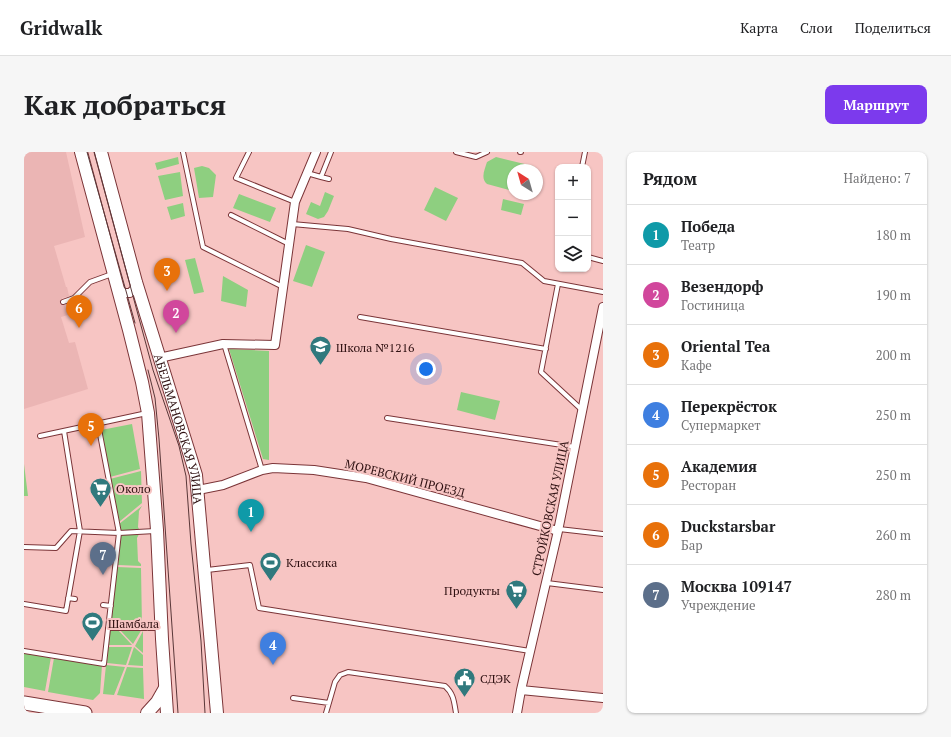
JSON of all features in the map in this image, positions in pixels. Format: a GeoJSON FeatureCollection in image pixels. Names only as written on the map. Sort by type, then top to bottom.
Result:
{"type":"FeatureCollection","features":[{"type":"Feature","properties":{"kind":"main road","name":"АБЕЛЬМАНОВСКАЯ УЛИЦА"},"geometry":{"type":"LineString","coordinates":[[81,152],[118,287],[142,382],[148,413],[157,530],[167,713]]}},
{"type":"Feature","properties":{"kind":"main road","name":"АБЕЛЬМАНОВСКАЯ УЛИЦА"},"geometry":{"type":"LineString","coordinates":[[101,152],[136,282],[196,475],[217,713]]}},
{"type":"Feature","properties":{"kind":"main road"},"geometry":{"type":"LineString","coordinates":[[147,713],[157,702],[165,687]]}},
{"type":"Feature","properties":{"kind":"main road"},"geometry":{"type":"LineString","coordinates":[[24,703],[85,713]]}},
{"type":"Feature","properties":{"kind":"street"},"geometry":{"type":"LineString","coordinates":[[159,358],[224,344],[275,345],[295,202],[316,152]]}},
{"type":"Feature","properties":{"kind":"street"},"geometry":{"type":"LineString","coordinates":[[118,287],[124,293],[130,293],[134,289],[136,282]]}},
{"type":"Feature","properties":{"kind":"street","name":"СТРОЙКОВСКАЯ УЛИЦА"},"geometry":{"type":"LineString","coordinates":[[517,713],[576,447],[603,307]]}},
{"type":"Feature","properties":{"kind":"street","name":"МОРЕВСКИЙ ПРОЕЗД"},"geometry":{"type":"LineString","coordinates":[[198,490],[224,485],[262,470],[273,468],[314,470],[366,478],[558,530]]}},
{"type":"Feature","properties":{"kind":"street"},"geometry":{"type":"LineString","coordinates":[[521,690],[603,698]]}},
{"type":"Feature","properties":{"kind":"lane"},"geometry":{"type":"LineString","coordinates":[[183,152],[203,247],[282,287]]}},
{"type":"Feature","properties":{"kind":"lane"},"geometry":{"type":"LineString","coordinates":[[249,152],[236,178],[295,202]]}},
{"type":"Feature","properties":{"kind":"lane"},"geometry":{"type":"LineString","coordinates":[[322,177],[331,152]]}},
{"type":"Feature","properties":{"kind":"lane"},"geometry":{"type":"LineString","coordinates":[[456,152],[476,157],[487,152]]}},
{"type":"Feature","properties":{"kind":"lane"},"geometry":{"type":"LineString","coordinates":[[583,164],[585,152]]}},
{"type":"Feature","properties":{"kind":"lane"},"geometry":{"type":"LineString","coordinates":[[308,173],[329,179]]}},
{"type":"Feature","properties":{"kind":"lane"},"geometry":{"type":"LineString","coordinates":[[231,215],[288,244]]}},
{"type":"Feature","properties":{"kind":"lane"},"geometry":{"type":"LineString","coordinates":[[292,224],[348,229],[392,239],[522,263],[544,281],[603,292]]}},
{"type":"Feature","properties":{"kind":"lane"},"geometry":{"type":"LineString","coordinates":[[591,258],[603,261]]}},
{"type":"Feature","properties":{"kind":"lane"},"geometry":{"type":"LineString","coordinates":[[63,302],[74,298],[90,282],[114,273]]}},
{"type":"Feature","properties":{"kind":"lane"},"geometry":{"type":"LineString","coordinates":[[558,284],[541,372],[582,410]]}},
{"type":"Feature","properties":{"kind":"lane"},"geometry":{"type":"LineString","coordinates":[[360,317],[546,349]]}},
{"type":"Feature","properties":{"kind":"lane"},"geometry":{"type":"LineString","coordinates":[[224,344],[262,470]]}},
{"type":"Feature","properties":{"kind":"lane"},"geometry":{"type":"LineString","coordinates":[[40,436],[148,413]]}},
{"type":"Feature","properties":{"kind":"lane"},"geometry":{"type":"LineString","coordinates":[[386,418],[576,447]]}},
{"type":"Feature","properties":{"kind":"lane"},"geometry":{"type":"LineString","coordinates":[[24,651],[104,664],[119,533],[98,424]]}},
{"type":"Feature","properties":{"kind":"lane"},"geometry":{"type":"LineString","coordinates":[[28,611],[26,605],[66,611],[80,531],[64,431]]}},
{"type":"Feature","properties":{"kind":"lane"},"geometry":{"type":"LineString","coordinates":[[24,548],[56,548],[71,531],[119,533],[157,530]]}},
{"type":"Feature","properties":{"kind":"lane"},"geometry":{"type":"LineString","coordinates":[[558,530],[603,534]]}},
{"type":"Feature","properties":{"kind":"lane"},"geometry":{"type":"LineString","coordinates":[[204,570],[250,565],[259,608],[530,651]]}},
{"type":"Feature","properties":{"kind":"lane"},"geometry":{"type":"LineString","coordinates":[[547,583],[603,590]]}},
{"type":"Feature","properties":{"kind":"lane"},"geometry":{"type":"LineString","coordinates":[[68,598],[75,599]]}},
{"type":"Feature","properties":{"kind":"lane"},"geometry":{"type":"LineString","coordinates":[[103,605],[111,606]]}},
{"type":"Feature","properties":{"kind":"lane"},"geometry":{"type":"LineString","coordinates":[[108,628],[162,628]]}},
{"type":"Feature","properties":{"kind":"lane"},"geometry":{"type":"LineString","coordinates":[[326,713],[335,682],[340,675],[348,672],[445,686],[450,690],[454,698],[456,713]]}},
{"type":"Feature","properties":{"kind":"lane"},"geometry":{"type":"LineString","coordinates":[[293,698],[329,703]]}},
{"type":"Feature","properties":{"kind":"shaded area"},"geometry":{"type":"Polygon","coordinates":[[[24,152],[66,152],[85,237],[54,246],[69,296],[62,298],[68,315],[61,317],[69,343],[75,342],[88,389],[24,409],[24,152]]]}},
{"type":"Feature","properties":{"kind":"green space"},"geometry":{"type":"Polygon","coordinates":[[[178,157],[179,164],[157,170],[155,163],[178,157]]]}},
{"type":"Feature","properties":{"kind":"green space"},"geometry":{"type":"Polygon","coordinates":[[[496,157],[525,164],[507,164],[507,189],[487,184],[485,182],[483,176],[487,162],[496,157]]]}},
{"type":"Feature","properties":{"kind":"green space"},"geometry":{"type":"Polygon","coordinates":[[[202,166],[209,168],[216,175],[213,197],[199,198],[194,168],[202,166]]]}},
{"type":"Feature","properties":{"kind":"green space"},"geometry":{"type":"Polygon","coordinates":[[[180,172],[183,196],[165,200],[158,176],[180,172]]]}},
{"type":"Feature","properties":{"kind":"green space"},"geometry":{"type":"Polygon","coordinates":[[[435,187],[458,198],[446,221],[424,210],[435,187]]]}},
{"type":"Feature","properties":{"kind":"green space"},"geometry":{"type":"Polygon","coordinates":[[[325,192],[334,196],[324,217],[318,219],[306,214],[311,202],[320,206],[325,192]]]}},
{"type":"Feature","properties":{"kind":"green space"},"geometry":{"type":"Polygon","coordinates":[[[239,194],[276,208],[270,222],[233,208],[239,194]]]}},
{"type":"Feature","properties":{"kind":"green space"},"geometry":{"type":"Polygon","coordinates":[[[503,199],[524,204],[521,215],[501,210],[503,199]]]}},
{"type":"Feature","properties":{"kind":"green space"},"geometry":{"type":"Polygon","coordinates":[[[183,203],[185,216],[171,220],[167,207],[183,203]]]}},
{"type":"Feature","properties":{"kind":"green space"},"geometry":{"type":"Polygon","coordinates":[[[306,245],[325,252],[312,287],[293,281],[306,245]]]}},
{"type":"Feature","properties":{"kind":"green space"},"geometry":{"type":"Polygon","coordinates":[[[195,258],[204,292],[194,294],[185,260],[195,258]]]}},
{"type":"Feature","properties":{"kind":"green space"},"geometry":{"type":"Polygon","coordinates":[[[223,276],[248,290],[246,307],[221,301],[223,276]]]}},
{"type":"Feature","properties":{"kind":"green space"},"geometry":{"type":"Polygon","coordinates":[[[229,349],[269,351],[269,460],[263,459],[229,349]]]}},
{"type":"Feature","properties":{"kind":"green space"},"geometry":{"type":"Polygon","coordinates":[[[461,392],[500,401],[495,420],[457,410],[461,392]]]}},
{"type":"Feature","properties":{"kind":"green space"},"geometry":{"type":"Polygon","coordinates":[[[132,424],[140,469],[110,477],[101,430],[132,424]]]}},
{"type":"Feature","properties":{"kind":"green space"},"geometry":{"type":"Polygon","coordinates":[[[24,464],[28,496],[24,496],[24,464]]]}},
{"type":"Feature","properties":{"kind":"green space"},"geometry":{"type":"Polygon","coordinates":[[[141,471],[142,503],[119,522],[110,479],[141,471]]]}},
{"type":"Feature","properties":{"kind":"green space"},"geometry":{"type":"Polygon","coordinates":[[[142,506],[139,511],[138,527],[140,531],[121,531],[119,524],[142,506]]]}},
{"type":"Feature","properties":{"kind":"green space"},"geometry":{"type":"Polygon","coordinates":[[[139,534],[137,538],[138,561],[141,566],[118,565],[121,535],[139,534]]]}},
{"type":"Feature","properties":{"kind":"green space"},"geometry":{"type":"Polygon","coordinates":[[[117,567],[141,568],[142,626],[110,626],[117,567]]]}},
{"type":"Feature","properties":{"kind":"green space"},"geometry":{"type":"Polygon","coordinates":[[[142,629],[133,644],[120,630],[142,629]]]}},
{"type":"Feature","properties":{"kind":"green space"},"geometry":{"type":"Polygon","coordinates":[[[110,630],[118,630],[132,645],[109,645],[110,630]]]}},
{"type":"Feature","properties":{"kind":"green space"},"geometry":{"type":"Polygon","coordinates":[[[143,631],[143,653],[135,646],[143,631]]]}},
{"type":"Feature","properties":{"kind":"green space"},"geometry":{"type":"Polygon","coordinates":[[[108,647],[132,647],[126,665],[107,663],[108,647]]]}},
{"type":"Feature","properties":{"kind":"green space"},"geometry":{"type":"Polygon","coordinates":[[[134,647],[143,655],[143,666],[128,665],[134,647]]]}},
{"type":"Feature","properties":{"kind":"green space"},"geometry":{"type":"Polygon","coordinates":[[[24,653],[51,657],[45,691],[24,687],[24,653]]]}},
{"type":"Feature","properties":{"kind":"green space"},"geometry":{"type":"Polygon","coordinates":[[[54,658],[102,665],[100,693],[93,700],[48,692],[54,658]]]}},
{"type":"Feature","properties":{"kind":"green space"},"geometry":{"type":"Polygon","coordinates":[[[106,665],[125,667],[114,695],[103,694],[106,665]]]}},
{"type":"Feature","properties":{"kind":"green space"},"geometry":{"type":"Polygon","coordinates":[[[127,667],[143,668],[144,699],[117,695],[127,667]]]}},
{"type":"Feature","properties":{"kind":"tram line"},"geometry":{"type":"LineString","coordinates":[[87,152],[135,323]]}},
{"type":"Feature","properties":{"kind":"tram line"},"geometry":{"type":"LineString","coordinates":[[94,152],[153,370],[179,446],[186,476],[201,641],[205,713]]}},
{"type":"Feature","properties":{"kind":"tram line"},"geometry":{"type":"LineString","coordinates":[[148,370],[155,398],[159,439],[178,713]]}},
{"type":"Feature","properties":{"kind":"place","name":"Oriental Tea"},"geometry":{"type":"Point","coordinates":[167,291]}},
{"type":"Feature","properties":{"kind":"place","name":"Duckstarsbar"},"geometry":{"type":"Point","coordinates":[79,328]}},
{"type":"Feature","properties":{"kind":"place","name":"Везендорф"},"geometry":{"type":"Point","coordinates":[176,333]}},
{"type":"Feature","properties":{"kind":"place","name":"Школа №1216"},"geometry":{"type":"Point","coordinates":[321,366]}},
{"type":"Feature","properties":{"kind":"place","name":"Академия"},"geometry":{"type":"Point","coordinates":[91,446]}},
{"type":"Feature","properties":{"kind":"place","name":"Около"},"geometry":{"type":"Point","coordinates":[100,508]}},
{"type":"Feature","properties":{"kind":"place","name":"Победа"},"geometry":{"type":"Point","coordinates":[251,532]}},
{"type":"Feature","properties":{"kind":"place","name":"Москва 109147"},"geometry":{"type":"Point","coordinates":[103,575]}},
{"type":"Feature","properties":{"kind":"place","name":"Классика"},"geometry":{"type":"Point","coordinates":[271,582]}},
{"type":"Feature","properties":{"kind":"place","name":"Продукты"},"geometry":{"type":"Point","coordinates":[516,610]}},
{"type":"Feature","properties":{"kind":"place","name":"Шамбала"},"geometry":{"type":"Point","coordinates":[93,642]}},
{"type":"Feature","properties":{"kind":"place","name":"Перекрёсток"},"geometry":{"type":"Point","coordinates":[273,665]}},
{"type":"Feature","properties":{"kind":"place","name":"СДЭК"},"geometry":{"type":"Point","coordinates":[464,698]}}]}
